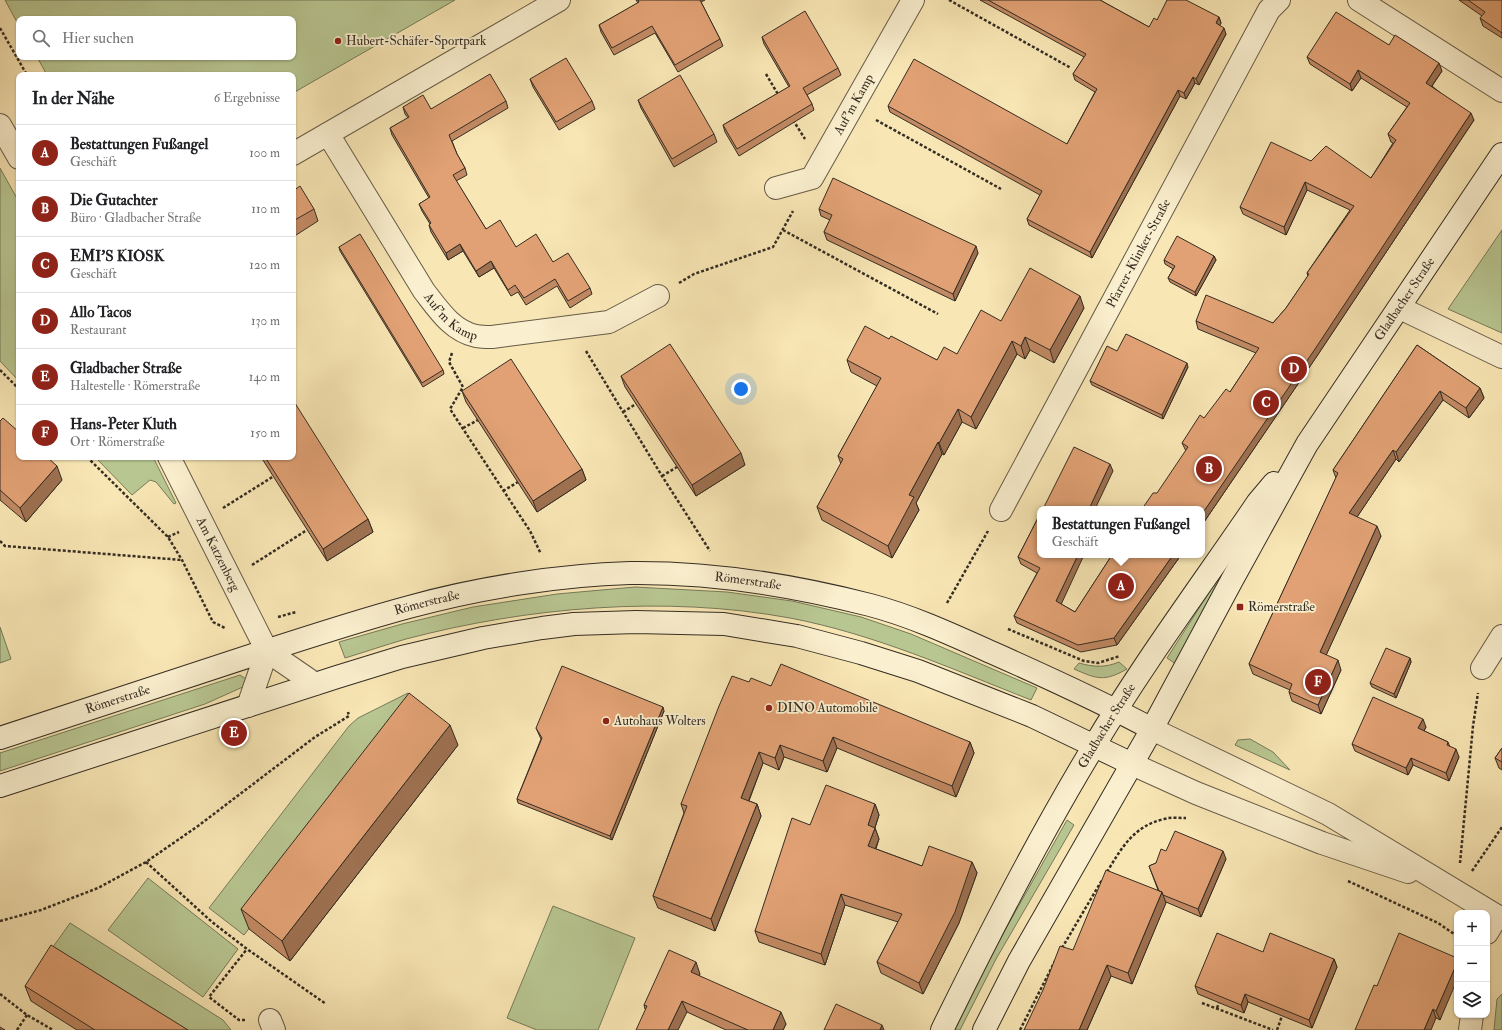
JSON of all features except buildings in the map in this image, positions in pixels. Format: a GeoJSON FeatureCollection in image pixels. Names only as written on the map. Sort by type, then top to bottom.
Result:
{"type":"FeatureCollection","features":[{"type":"Feature","properties":{"kind":"main road"},"geometry":{"type":"LineString","coordinates":[[296,152],[559,0]]}},
{"type":"Feature","properties":{"kind":"main road","name":"Auf'm Kamp"},"geometry":{"type":"LineString","coordinates":[[816,171],[913,0]]}},
{"type":"Feature","properties":{"kind":"main road","name":"Pfarrer-Klinker-Straße"},"geometry":{"type":"LineString","coordinates":[[1001,510],[1269,10],[1279,0]]}},
{"type":"Feature","properties":{"kind":"main road"},"geometry":{"type":"LineString","coordinates":[[1359,0],[1502,91]]}},
{"type":"Feature","properties":{"kind":"main road"},"geometry":{"type":"LineString","coordinates":[[0,125],[16,153]]}},
{"type":"Feature","properties":{"kind":"main road","name":"Auf'm Kamp"},"geometry":{"type":"LineString","coordinates":[[328,134],[424,291],[442,314],[460,330],[476,336],[492,337],[609,322],[658,296]]}},
{"type":"Feature","properties":{"kind":"main road","name":"Gladbacher Straße"},"geometry":{"type":"LineString","coordinates":[[984,1030],[1019,960],[1152,729],[1307,444],[1400,308],[1502,154]]}},
{"type":"Feature","properties":{"kind":"main road"},"geometry":{"type":"LineString","coordinates":[[776,188],[816,171]]}},
{"type":"Feature","properties":{"kind":"main road"},"geometry":{"type":"LineString","coordinates":[[1400,308],[1502,357]]}},
{"type":"Feature","properties":{"kind":"main road","name":"Gladbacher Straße"},"geometry":{"type":"LineString","coordinates":[[942,1030],[984,943],[1058,807],[1094,745],[1148,660],[1258,502],[1307,444]]}},
{"type":"Feature","properties":{"kind":"main road","name":"Am Katzenberg"},"geometry":{"type":"LineString","coordinates":[[171,460],[267,651],[315,684]]}},
{"type":"Feature","properties":{"kind":"main road","name":"Römerstraße"},"geometry":{"type":"LineString","coordinates":[[0,738],[410,606],[471,592],[561,578],[629,574],[726,577],[801,589],[872,605],[936,628],[1053,680],[1328,814],[1454,889],[1495,923]]}},
{"type":"Feature","properties":{"kind":"main road","name":"Römerstraße"},"geometry":{"type":"LineString","coordinates":[[0,786],[402,657],[483,638],[574,624],[636,622],[724,624],[797,636],[860,652],[918,671],[1032,716],[1196,793],[1322,843],[1454,889]]}},
{"type":"Feature","properties":{"kind":"main road"},"geometry":{"type":"LineString","coordinates":[[1482,668],[1502,636]]}},
{"type":"Feature","properties":{"kind":"main road"},"geometry":{"type":"LineString","coordinates":[[248,706],[267,651]]}},
{"type":"Feature","properties":{"kind":"main road"},"geometry":{"type":"LineString","coordinates":[[1470,1030],[1472,1018]]}},
{"type":"Feature","properties":{"kind":"path"},"geometry":{"type":"LineString","coordinates":[[949,0],[1071,68]]}},
{"type":"Feature","properties":{"kind":"path"},"geometry":{"type":"LineString","coordinates":[[0,28],[16,56]]}},
{"type":"Feature","properties":{"kind":"path"},"geometry":{"type":"LineString","coordinates":[[18,60],[25,72]]}},
{"type":"Feature","properties":{"kind":"path"},"geometry":{"type":"LineString","coordinates":[[766,74],[781,100]]}},
{"type":"Feature","properties":{"kind":"path"},"geometry":{"type":"LineString","coordinates":[[852,107],[1002,189]]}},
{"type":"Feature","properties":{"kind":"path"},"geometry":{"type":"LineString","coordinates":[[658,296],[694,274],[773,247],[816,171],[793,119]]}},
{"type":"Feature","properties":{"kind":"path"},"geometry":{"type":"LineString","coordinates":[[782,230],[938,314]]}},
{"type":"Feature","properties":{"kind":"path"},"geometry":{"type":"LineString","coordinates":[[572,327],[662,476],[710,551]]}},
{"type":"Feature","properties":{"kind":"path"},"geometry":{"type":"LineString","coordinates":[[460,330],[449,362],[463,387],[450,409],[530,531],[542,556]]}},
{"type":"Feature","properties":{"kind":"path"},"geometry":{"type":"LineString","coordinates":[[0,370],[16,386]]}},
{"type":"Feature","properties":{"kind":"path"},"geometry":{"type":"LineString","coordinates":[[623,412],[636,404]]}},
{"type":"Feature","properties":{"kind":"path"},"geometry":{"type":"LineString","coordinates":[[462,428],[478,420]]}},
{"type":"Feature","properties":{"kind":"path"},"geometry":{"type":"LineString","coordinates":[[90,460],[168,537],[182,560],[213,622],[231,630]]}},
{"type":"Feature","properties":{"kind":"path"},"geometry":{"type":"LineString","coordinates":[[662,476],[677,467]]}},
{"type":"Feature","properties":{"kind":"path"},"geometry":{"type":"LineString","coordinates":[[202,521],[274,476]]}},
{"type":"Feature","properties":{"kind":"path"},"geometry":{"type":"LineString","coordinates":[[503,491],[518,482]]}},
{"type":"Feature","properties":{"kind":"path"},"geometry":{"type":"LineString","coordinates":[[947,604],[980,542],[1001,510]]}},
{"type":"Feature","properties":{"kind":"path"},"geometry":{"type":"LineString","coordinates":[[231,578],[307,530]]}},
{"type":"Feature","properties":{"kind":"path"},"geometry":{"type":"LineString","coordinates":[[0,541],[5,546]]}},
{"type":"Feature","properties":{"kind":"path"},"geometry":{"type":"LineString","coordinates":[[0,546],[182,560]]}},
{"type":"Feature","properties":{"kind":"path"},"geometry":{"type":"LineString","coordinates":[[1454,889],[1473,726],[1482,668]]}},
{"type":"Feature","properties":{"kind":"path"},"geometry":{"type":"LineString","coordinates":[[0,921],[41,910],[98,888],[146,862],[198,826],[315,738],[349,716],[348,712]]}},
{"type":"Feature","properties":{"kind":"path"},"geometry":{"type":"LineString","coordinates":[[1107,873],[1123,845],[1142,827],[1165,818],[1188,818]]}},
{"type":"Feature","properties":{"kind":"path"},"geometry":{"type":"LineString","coordinates":[[1454,889],[1502,827]]}},
{"type":"Feature","properties":{"kind":"path"},"geometry":{"type":"LineString","coordinates":[[146,862],[212,922],[247,949],[326,1004]]}},
{"type":"Feature","properties":{"kind":"path"},"geometry":{"type":"LineString","coordinates":[[1062,948],[1103,880]]}},
{"type":"Feature","properties":{"kind":"path"},"geometry":{"type":"LineString","coordinates":[[1346,880],[1438,923],[1454,934]]}},
{"type":"Feature","properties":{"kind":"path"},"geometry":{"type":"LineString","coordinates":[[247,949],[209,997],[239,1020],[272,1025]]}},
{"type":"Feature","properties":{"kind":"path"},"geometry":{"type":"LineString","coordinates":[[1020,1030],[1058,955]]}},
{"type":"Feature","properties":{"kind":"path"},"geometry":{"type":"LineString","coordinates":[[0,994],[27,1015],[53,1030]]}},
{"type":"Feature","properties":{"kind":"path"},"geometry":{"type":"LineString","coordinates":[[1202,1003],[1273,1030]]}},
{"type":"Feature","properties":{"kind":"path"},"geometry":{"type":"LineString","coordinates":[[1217,1008],[1219,1003]]}},
{"type":"Feature","properties":{"kind":"path"},"geometry":{"type":"LineString","coordinates":[[17,1030],[27,1015]]}},
{"type":"Feature","properties":{"kind":"path"},"geometry":{"type":"LineString","coordinates":[[1277,1030],[1282,1016]]}},
{"type":"Feature","properties":{"kind":"green space","name":"Hubert-Schäfer-Sportpark"},"geometry":{"type":"Polygon","coordinates":[[[5,0],[455,0],[296,91],[296,72],[45,72],[39,60],[296,60],[296,16],[16,16],[16,20],[5,0]]]}},
{"type":"Feature","properties":{"kind":"green space"},"geometry":{"type":"Polygon","coordinates":[[[0,168],[16,197],[16,378],[0,361],[0,168]]]}},
{"type":"Feature","properties":{"kind":"green space"},"geometry":{"type":"Polygon","coordinates":[[[1502,230],[1502,333],[1448,309],[1502,230]]]}},
{"type":"Feature","properties":{"kind":"green space"},"geometry":{"type":"Polygon","coordinates":[[[98,460],[154,460],[176,503],[174,504],[156,482],[150,480],[132,495],[98,460]]]}},
{"type":"Feature","properties":{"kind":"green space"},"geometry":{"type":"Polygon","coordinates":[[[1239,546],[1179,666],[1167,658],[1239,546]]]}},
{"type":"Feature","properties":{"kind":"green space"},"geometry":{"type":"Polygon","coordinates":[[[635,587],[727,592],[792,601],[861,617],[911,634],[1037,688],[1031,700],[912,653],[852,633],[790,618],[743,611],[694,607],[646,606],[597,608],[548,612],[500,619],[406,639],[345,658],[339,642],[402,624],[473,607],[557,594],[635,587]]]}},
{"type":"Feature","properties":{"kind":"green space"},"geometry":{"type":"Polygon","coordinates":[[[0,627],[11,659],[0,663],[0,627]]]}},
{"type":"Feature","properties":{"kind":"green space"},"geometry":{"type":"Polygon","coordinates":[[[1119,662],[1127,669],[1112,676],[1100,678],[1074,669],[1079,663],[1099,666],[1119,662]]]}},
{"type":"Feature","properties":{"kind":"green space"},"geometry":{"type":"Polygon","coordinates":[[[240,675],[246,679],[247,682],[245,686],[205,704],[0,771],[0,753],[240,675]]]}},
{"type":"Feature","properties":{"kind":"green space"},"geometry":{"type":"Polygon","coordinates":[[[408,693],[422,706],[244,935],[209,908],[349,726],[358,718],[408,693]]]}},
{"type":"Feature","properties":{"kind":"green space"},"geometry":{"type":"Polygon","coordinates":[[[1250,739],[1273,752],[1290,770],[1235,745],[1238,740],[1250,739]]]}},
{"type":"Feature","properties":{"kind":"green space"},"geometry":{"type":"Polygon","coordinates":[[[1067,820],[1074,825],[996,959],[960,1030],[955,1030],[991,955],[1067,820]]]}},
{"type":"Feature","properties":{"kind":"green space"},"geometry":{"type":"Polygon","coordinates":[[[148,878],[238,949],[203,997],[108,930],[148,878]]]}},
{"type":"Feature","properties":{"kind":"green space"},"geometry":{"type":"Polygon","coordinates":[[[553,906],[635,938],[598,1030],[537,1030],[507,1018],[553,906]]]}},
{"type":"Feature","properties":{"kind":"green space"},"geometry":{"type":"Polygon","coordinates":[[[70,923],[223,1020],[231,1030],[170,1030],[48,954],[70,923]]]}},
{"type":"Feature","properties":{"kind":"green space"},"geometry":{"type":"Polygon","coordinates":[[[1502,994],[1502,1030],[1494,1030],[1497,999],[1502,994]]]}},
{"type":"Feature","properties":{"kind":"place","name":"Hubert-Schäfer-Sportpark"},"geometry":{"type":"Point","coordinates":[338,41]}},
{"type":"Feature","properties":{"kind":"place","name":"Allo Tacos"},"geometry":{"type":"Point","coordinates":[1294,369]}},
{"type":"Feature","properties":{"kind":"place","name":"EMI'S KIOSK"},"geometry":{"type":"Point","coordinates":[1266,403]}},
{"type":"Feature","properties":{"kind":"place","name":"Die Gutachter"},"geometry":{"type":"Point","coordinates":[1209,469]}},
{"type":"Feature","properties":{"kind":"place","name":"Bestattungen Fußangel"},"geometry":{"type":"Point","coordinates":[1121,586]}},
{"type":"Feature","properties":{"kind":"place","name":"Römerstraße"},"geometry":{"type":"Point","coordinates":[1240,607]}},
{"type":"Feature","properties":{"kind":"place","name":"Hans-Peter Kluth"},"geometry":{"type":"Point","coordinates":[1318,682]}},
{"type":"Feature","properties":{"kind":"place","name":"DINO Automobile"},"geometry":{"type":"Point","coordinates":[769,708]}},
{"type":"Feature","properties":{"kind":"place","name":"Autohaus Wolters"},"geometry":{"type":"Point","coordinates":[606,721]}},
{"type":"Feature","properties":{"kind":"place","name":"Gladbacher Straße"},"geometry":{"type":"Point","coordinates":[234,733]}}]}
